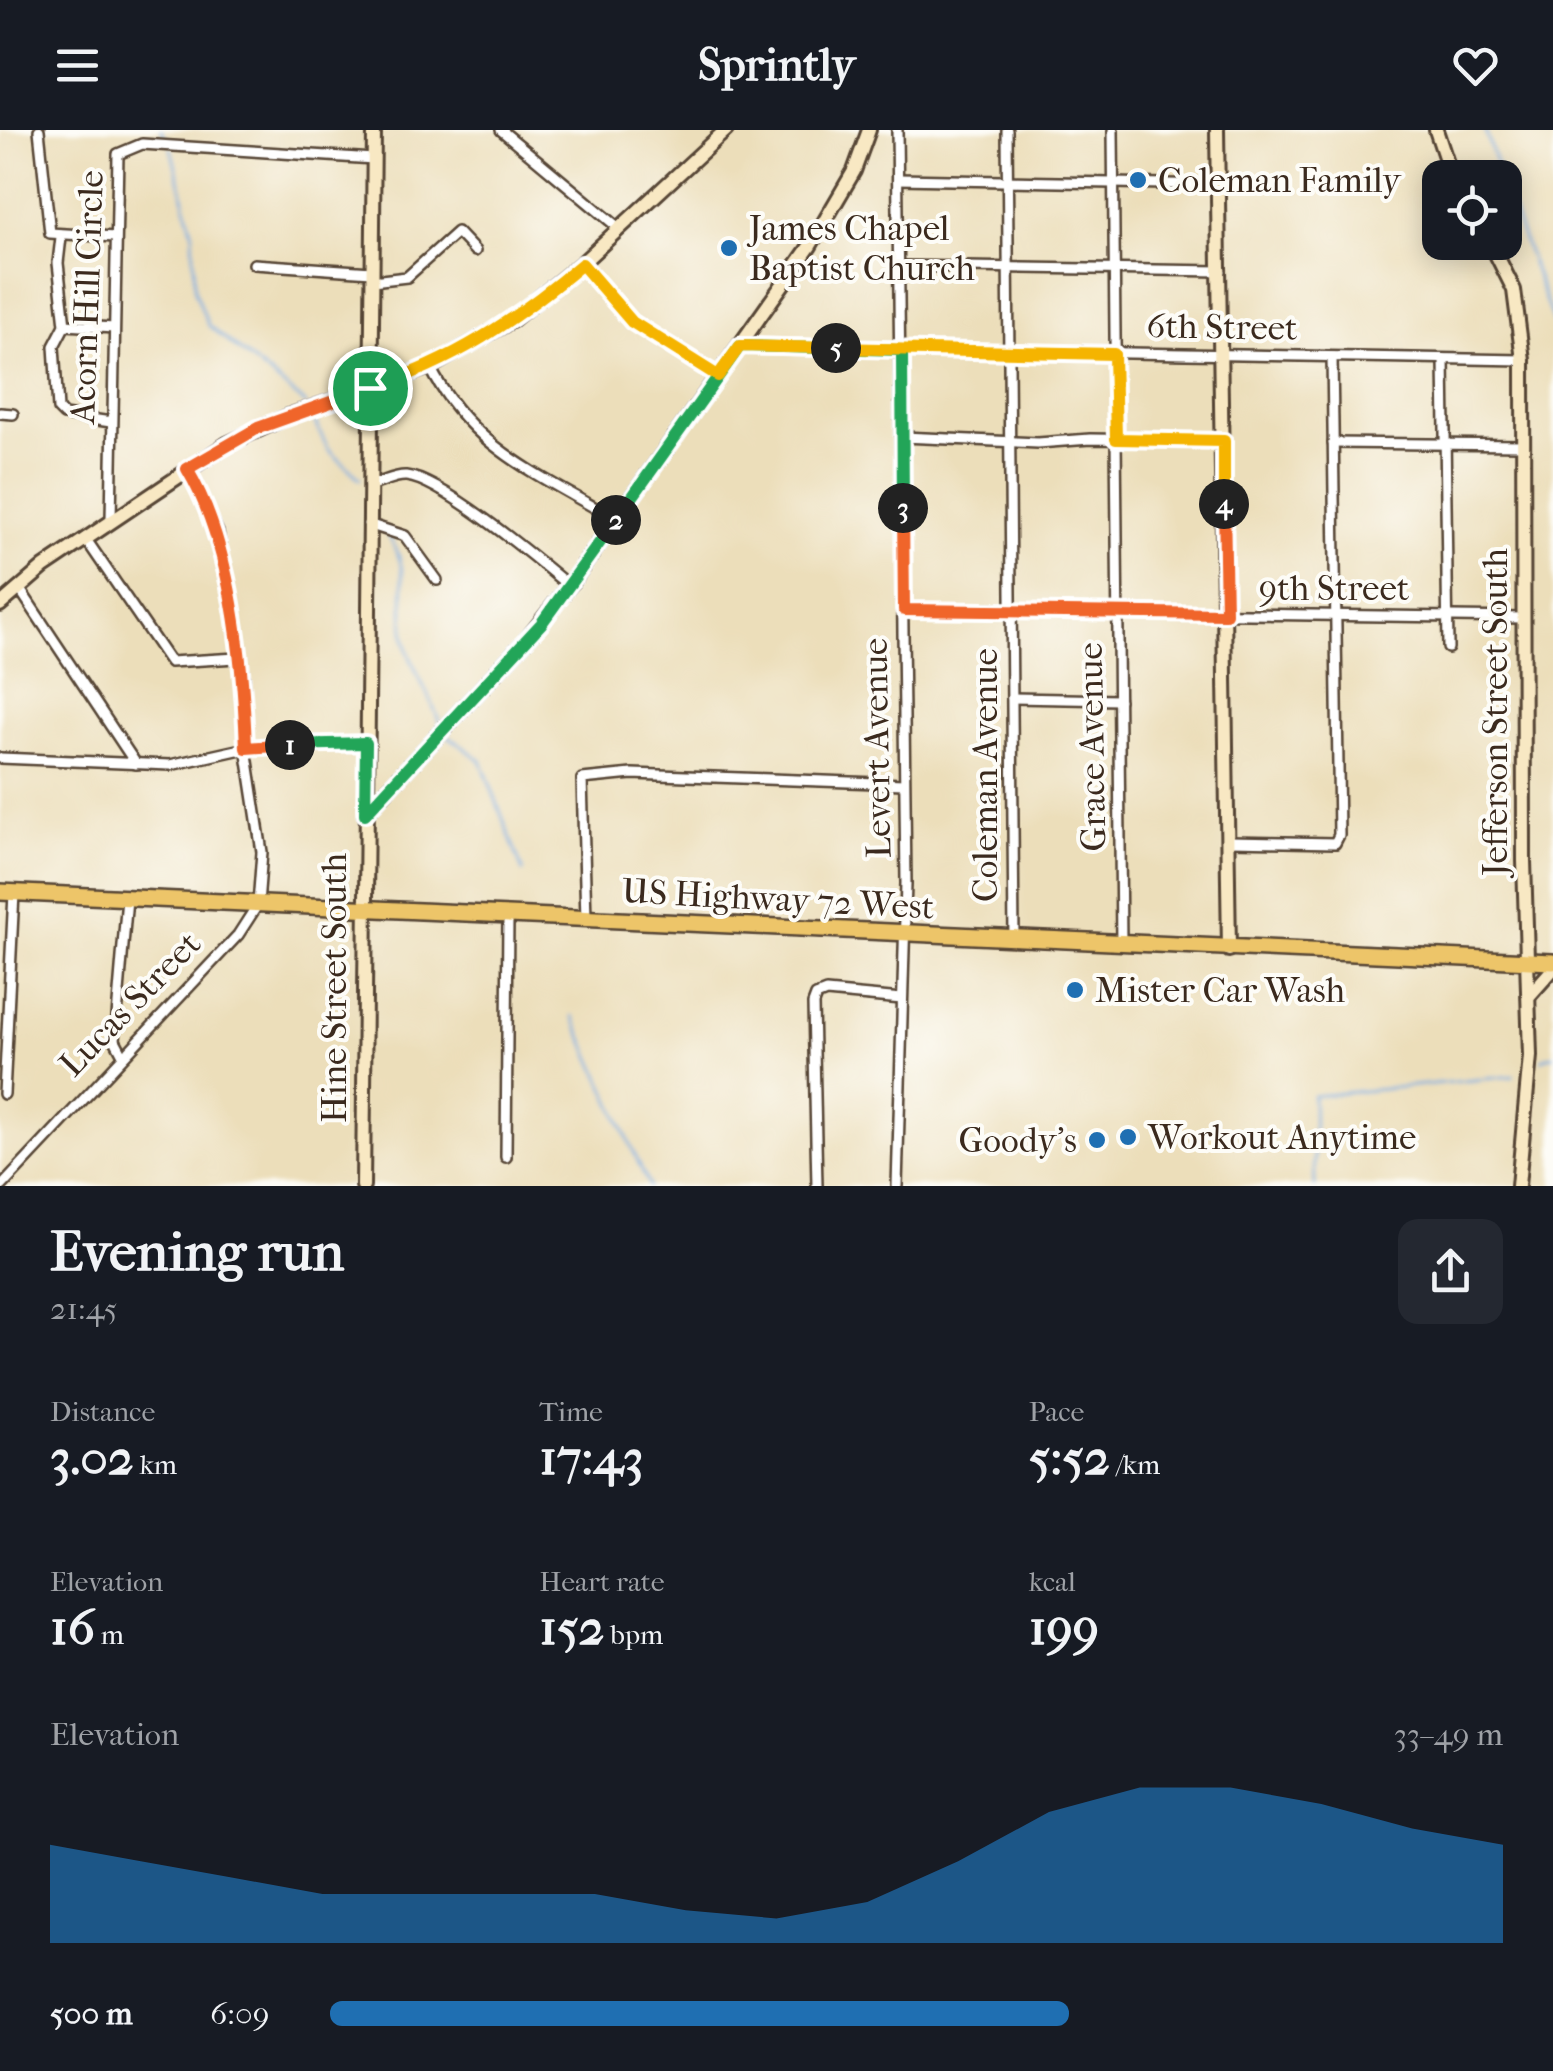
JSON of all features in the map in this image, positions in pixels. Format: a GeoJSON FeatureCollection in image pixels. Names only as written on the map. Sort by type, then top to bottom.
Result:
{"type":"FeatureCollection","features":[{"type":"Feature","properties":{"kind":"highway","name":"US Highway 72 West"},"geometry":{"type":"LineString","coordinates":[[7,893],[1528,961],[1553,966]]}},
{"type":"Feature","properties":{"kind":"street"},"geometry":{"type":"LineString","coordinates":[[39,130],[46,224],[50,233],[115,236]]}},
{"type":"Feature","properties":{"kind":"street","name":"Hine Street South"},"geometry":{"type":"LineString","coordinates":[[363,1186],[374,130]]}},
{"type":"Feature","properties":{"kind":"street"},"geometry":{"type":"LineString","coordinates":[[501,130],[620,230]]}},
{"type":"Feature","properties":{"kind":"street"},"geometry":{"type":"LineString","coordinates":[[0,605],[85,538],[187,469],[258,428],[430,368],[511,321],[582,264],[726,130]]}},
{"type":"Feature","properties":{"kind":"street"},"geometry":{"type":"LineString","coordinates":[[365,814],[528,638],[569,586],[838,202],[869,130]]}},
{"type":"Feature","properties":{"kind":"street","name":"Levert Avenue"},"geometry":{"type":"LineString","coordinates":[[898,130],[904,610],[904,935],[898,1186]]}},
{"type":"Feature","properties":{"kind":"street","name":"Coleman Avenue"},"geometry":{"type":"LineString","coordinates":[[1007,130],[1014,940]]}},
{"type":"Feature","properties":{"kind":"street","name":"Grace Avenue"},"geometry":{"type":"LineString","coordinates":[[1113,130],[1121,944]]}},
{"type":"Feature","properties":{"kind":"street"},"geometry":{"type":"LineString","coordinates":[[1217,130],[1229,950]]}},
{"type":"Feature","properties":{"kind":"street"},"geometry":{"type":"LineString","coordinates":[[1436,130],[1446,160]]}},
{"type":"Feature","properties":{"kind":"street","name":"Acorn Hill Circle"},"geometry":{"type":"LineString","coordinates":[[112,520],[118,154],[134,146],[374,159]]}},
{"type":"Feature","properties":{"kind":"street"},"geometry":{"type":"LineString","coordinates":[[898,179],[1218,185]]}},
{"type":"Feature","properties":{"kind":"street"},"geometry":{"type":"LineString","coordinates":[[254,264],[372,277],[407,276],[457,232],[474,252]]}},
{"type":"Feature","properties":{"kind":"street"},"geometry":{"type":"LineString","coordinates":[[62,236],[58,263],[65,324],[54,346],[58,409],[64,415],[111,422]]}},
{"type":"Feature","properties":{"kind":"street","name":"Jefferson Street South"},"geometry":{"type":"LineString","coordinates":[[1499,260],[1514,290],[1523,360],[1529,1092],[1518,1186]]}},
{"type":"Feature","properties":{"kind":"street"},"geometry":{"type":"LineString","coordinates":[[582,264],[632,322],[718,376]]}},
{"type":"Feature","properties":{"kind":"street"},"geometry":{"type":"LineString","coordinates":[[900,266],[1221,271]]}},
{"type":"Feature","properties":{"kind":"street"},"geometry":{"type":"LineString","coordinates":[[65,324],[114,328]]}},
{"type":"Feature","properties":{"kind":"street","name":"6th Street"},"geometry":{"type":"LineString","coordinates":[[740,346],[1523,360]]}},
{"type":"Feature","properties":{"kind":"street"},"geometry":{"type":"LineString","coordinates":[[1229,841],[1319,845],[1335,843],[1339,835],[1332,357]]}},
{"type":"Feature","properties":{"kind":"street"},"geometry":{"type":"LineString","coordinates":[[1444,359],[1448,648]]}},
{"type":"Feature","properties":{"kind":"street"},"geometry":{"type":"LineString","coordinates":[[430,368],[448,404],[479,437],[616,520]]}},
{"type":"Feature","properties":{"kind":"street"},"geometry":{"type":"LineString","coordinates":[[0,413],[14,414]]}},
{"type":"Feature","properties":{"kind":"street"},"geometry":{"type":"LineString","coordinates":[[902,436],[1224,441]]}},
{"type":"Feature","properties":{"kind":"street"},"geometry":{"type":"LineString","coordinates":[[1333,443],[1523,444]]}},
{"type":"Feature","properties":{"kind":"street"},"geometry":{"type":"LineString","coordinates":[[187,469],[218,532],[237,658],[244,679],[246,748],[262,852],[258,904]]}},
{"type":"Feature","properties":{"kind":"street"},"geometry":{"type":"LineString","coordinates":[[368,485],[406,476],[423,481],[524,548],[569,586]]}},
{"type":"Feature","properties":{"kind":"street"},"geometry":{"type":"LineString","coordinates":[[368,524],[405,536],[437,580]]}},
{"type":"Feature","properties":{"kind":"street"},"geometry":{"type":"LineString","coordinates":[[85,538],[170,662],[237,658]]}},
{"type":"Feature","properties":{"kind":"street"},"geometry":{"type":"LineString","coordinates":[[19,588],[136,764]]}},
{"type":"Feature","properties":{"kind":"street","name":"9th Street"},"geometry":{"type":"LineString","coordinates":[[904,610],[1524,618]]}},
{"type":"Feature","properties":{"kind":"street"},"geometry":{"type":"LineString","coordinates":[[1012,698],[1119,700]]}},
{"type":"Feature","properties":{"kind":"street"},"geometry":{"type":"LineString","coordinates":[[0,758],[188,763],[246,748],[366,743]]}},
{"type":"Feature","properties":{"kind":"street"},"geometry":{"type":"LineString","coordinates":[[586,920],[582,780],[632,774],[904,784]]}},
{"type":"Feature","properties":{"kind":"street"},"geometry":{"type":"LineString","coordinates":[[4,1094],[7,893]]}},
{"type":"Feature","properties":{"kind":"street"},"geometry":{"type":"LineString","coordinates":[[123,1054],[115,1040],[127,898]]}},
{"type":"Feature","properties":{"kind":"street","name":"Lucas Street"},"geometry":{"type":"LineString","coordinates":[[2,1186],[238,934],[258,904]]}},
{"type":"Feature","properties":{"kind":"street"},"geometry":{"type":"LineString","coordinates":[[506,1157],[508,917]]}},
{"type":"Feature","properties":{"kind":"street"},"geometry":{"type":"LineString","coordinates":[[1529,996],[1553,966]]}},
{"type":"Feature","properties":{"kind":"street"},"geometry":{"type":"LineString","coordinates":[[816,1186],[812,1004],[816,996],[826,992],[902,999]]}},
{"type":"Feature","properties":{"kind":"waterway"},"geometry":{"type":"LineString","coordinates":[[161,130],[168,141]]}},
{"type":"Feature","properties":{"kind":"waterway"},"geometry":{"type":"LineString","coordinates":[[1485,130],[1495,160]]}},
{"type":"Feature","properties":{"kind":"waterway"},"geometry":{"type":"LineString","coordinates":[[171,148],[193,235],[195,291],[208,325],[306,404]]}},
{"type":"Feature","properties":{"kind":"waterway"},"geometry":{"type":"LineString","coordinates":[[1522,235],[1553,322]]}},
{"type":"Feature","properties":{"kind":"waterway"},"geometry":{"type":"LineString","coordinates":[[312,416],[328,449],[360,479]]}},
{"type":"Feature","properties":{"kind":"waterway"},"geometry":{"type":"LineString","coordinates":[[387,534],[403,577],[408,651],[440,724]]}},
{"type":"Feature","properties":{"kind":"waterway"},"geometry":{"type":"LineString","coordinates":[[448,736],[481,760],[523,872]]}},
{"type":"Feature","properties":{"kind":"waterway"},"geometry":{"type":"LineString","coordinates":[[573,1016],[649,1186]]}},
{"type":"Feature","properties":{"kind":"waterway"},"geometry":{"type":"LineString","coordinates":[[1542,1059],[1553,1055]]}},
{"type":"Feature","properties":{"kind":"waterway"},"geometry":{"type":"LineString","coordinates":[[1315,1186],[1313,1096],[1514,1076]]}},
{"type":"Feature","properties":{"kind":"place","name":"Coleman Family"},"geometry":{"type":"Point","coordinates":[1138,180]}},
{"type":"Feature","properties":{"kind":"place","name":"James Chapel Baptist Church"},"geometry":{"type":"Point","coordinates":[729,248]}},
{"type":"Feature","properties":{"kind":"place","name":"Mister Car Wash"},"geometry":{"type":"Point","coordinates":[1075,990]}},
{"type":"Feature","properties":{"kind":"place","name":"Workout Anytime"},"geometry":{"type":"Point","coordinates":[1128,1137]}},
{"type":"Feature","properties":{"kind":"place","name":"Goody's"},"geometry":{"type":"Point","coordinates":[1097,1140]}},
{"type":"Feature","properties":{"kind":"route"},"geometry":{"type":"LineString","coordinates":[[370,388],[258,428],[187,469],[218,532],[237,658],[244,679],[246,748],[366,743],[365,814],[541,624],[740,346],[902,350],[904,610],[1226,614],[1224,441],[1116,439],[1114,354],[740,346],[718,376],[632,322],[582,264],[538,301],[481,340],[430,368],[370,388]]}}]}
